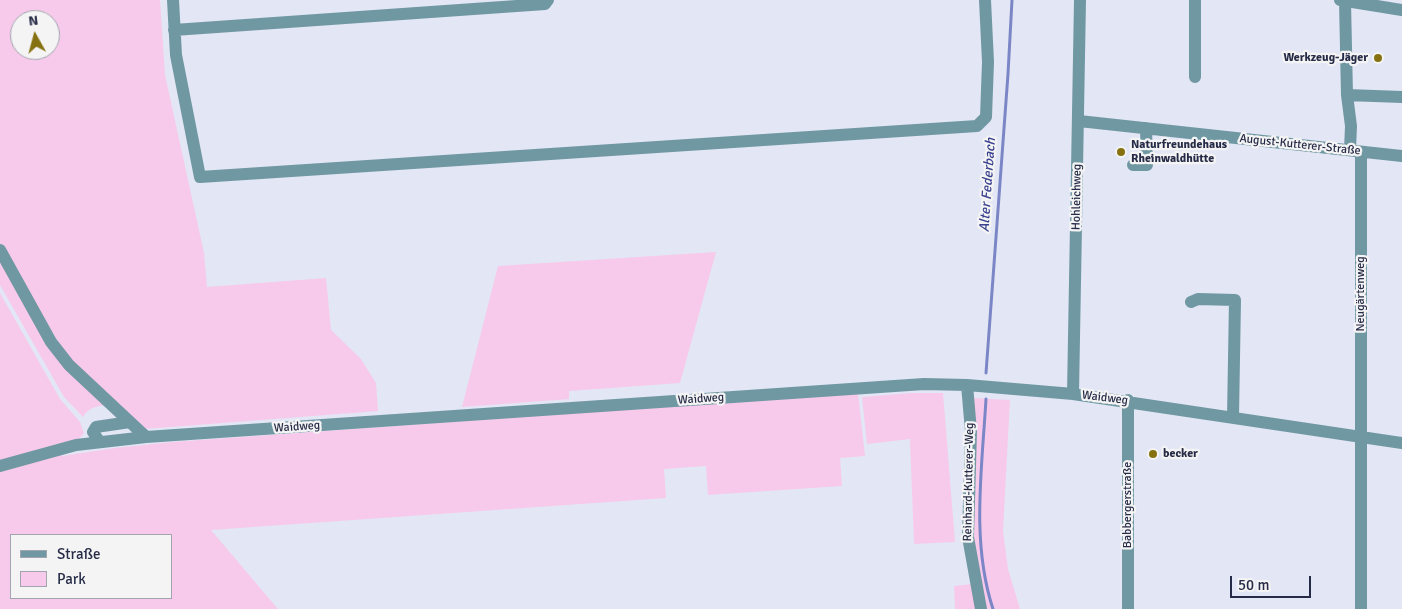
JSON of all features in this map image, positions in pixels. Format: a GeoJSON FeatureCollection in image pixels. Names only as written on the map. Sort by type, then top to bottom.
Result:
{"type":"FeatureCollection","features":[{"type":"Feature","properties":{"kind":"street"},"geometry":{"type":"LineString","coordinates":[[173,0],[176,55],[200,177],[977,126],[986,117],[988,62],[985,0]]}},
{"type":"Feature","properties":{"kind":"street"},"geometry":{"type":"LineString","coordinates":[[174,30],[545,4],[548,0]]}},
{"type":"Feature","properties":{"kind":"street","name":"Hohleichweg"},"geometry":{"type":"LineString","coordinates":[[1073,394],[1080,0]]}},
{"type":"Feature","properties":{"kind":"street"},"geometry":{"type":"LineString","coordinates":[[1195,0],[1195,77]]}},
{"type":"Feature","properties":{"kind":"street"},"geometry":{"type":"LineString","coordinates":[[1342,0],[1402,10]]}},
{"type":"Feature","properties":{"kind":"street","name":"Neugärtenweg"},"geometry":{"type":"LineString","coordinates":[[1342,0],[1347,95],[1356,151],[1361,436]]}},
{"type":"Feature","properties":{"kind":"street"},"geometry":{"type":"LineString","coordinates":[[1347,95],[1402,97]]}},
{"type":"Feature","properties":{"kind":"street","name":"August-Kutterer-Straße"},"geometry":{"type":"LineString","coordinates":[[1079,120],[1402,156]]}},
{"type":"Feature","properties":{"kind":"street"},"geometry":{"type":"LineString","coordinates":[[1134,166],[1147,165],[1146,128]]}},
{"type":"Feature","properties":{"kind":"street"},"geometry":{"type":"LineString","coordinates":[[0,250],[51,342],[69,364],[146,436]]}},
{"type":"Feature","properties":{"kind":"street"},"geometry":{"type":"LineString","coordinates":[[1191,302],[1198,299],[1235,300],[1233,417]]}},
{"type":"Feature","properties":{"kind":"street","name":"Waidweg"},"geometry":{"type":"LineString","coordinates":[[0,466],[99,441],[146,436],[924,384],[967,384],[1128,400],[1402,443]]}},
{"type":"Feature","properties":{"kind":"street","name":"Reinhard-Kutterer-Weg"},"geometry":{"type":"LineString","coordinates":[[967,384],[971,430],[968,537],[981,609]]}},
{"type":"Feature","properties":{"kind":"street","name":"Babbergerstraße"},"geometry":{"type":"LineString","coordinates":[[1128,400],[1128,609]]}},
{"type":"Feature","properties":{"kind":"street"},"geometry":{"type":"LineString","coordinates":[[99,441],[93,432],[96,427],[130,422]]}},
{"type":"Feature","properties":{"kind":"street"},"geometry":{"type":"LineString","coordinates":[[1361,436],[1362,609]]}},
{"type":"Feature","properties":{"kind":"green space"},"geometry":{"type":"Polygon","coordinates":[[[0,0],[160,0],[165,75],[204,253],[207,287],[326,278],[331,330],[361,359],[376,383],[378,411],[144,429],[71,363],[0,246],[0,0]]]}},
{"type":"Feature","properties":{"kind":"green space"},"geometry":{"type":"Polygon","coordinates":[[[716,252],[680,383],[569,391],[569,399],[462,407],[498,266],[716,252]]]}},
{"type":"Feature","properties":{"kind":"green space"},"geometry":{"type":"Polygon","coordinates":[[[0,255],[50,343],[111,405],[98,406],[83,417],[64,397],[0,285],[0,255]]]}},
{"type":"Feature","properties":{"kind":"green space"},"geometry":{"type":"Polygon","coordinates":[[[0,293],[60,399],[80,422],[84,433],[79,439],[60,445],[62,456],[172,442],[858,393],[865,456],[840,458],[842,486],[708,495],[706,466],[664,469],[666,498],[211,530],[278,609],[0,609],[0,293]]]}},
{"type":"Feature","properties":{"kind":"green space"},"geometry":{"type":"Polygon","coordinates":[[[912,393],[943,393],[955,542],[914,544],[910,439],[867,444],[862,397],[912,393]]]}},
{"type":"Feature","properties":{"kind":"green space"},"geometry":{"type":"Polygon","coordinates":[[[972,398],[1010,400],[1003,531],[1008,569],[1020,609],[986,609],[974,559],[972,398]]]}},
{"type":"Feature","properties":{"kind":"green space"},"geometry":{"type":"Polygon","coordinates":[[[972,584],[978,609],[955,609],[954,586],[972,584]]]}},
{"type":"Feature","properties":{"kind":"waterway","name":"Alter Federbach"},"geometry":{"type":"LineString","coordinates":[[986,373],[1012,0]]}},
{"type":"Feature","properties":{"kind":"waterway","name":"Alter Federbach"},"geometry":{"type":"LineString","coordinates":[[986,399],[980,532],[986,584],[993,609]]}},
{"type":"Feature","properties":{"kind":"place","name":"Werkzeug-Jäger"},"geometry":{"type":"Point","coordinates":[1378,58]}},
{"type":"Feature","properties":{"kind":"place","name":"Naturfreundehaus Rheinwaldhütte"},"geometry":{"type":"Point","coordinates":[1121,152]}},
{"type":"Feature","properties":{"kind":"place","name":"becker"},"geometry":{"type":"Point","coordinates":[1153,454]}}]}
